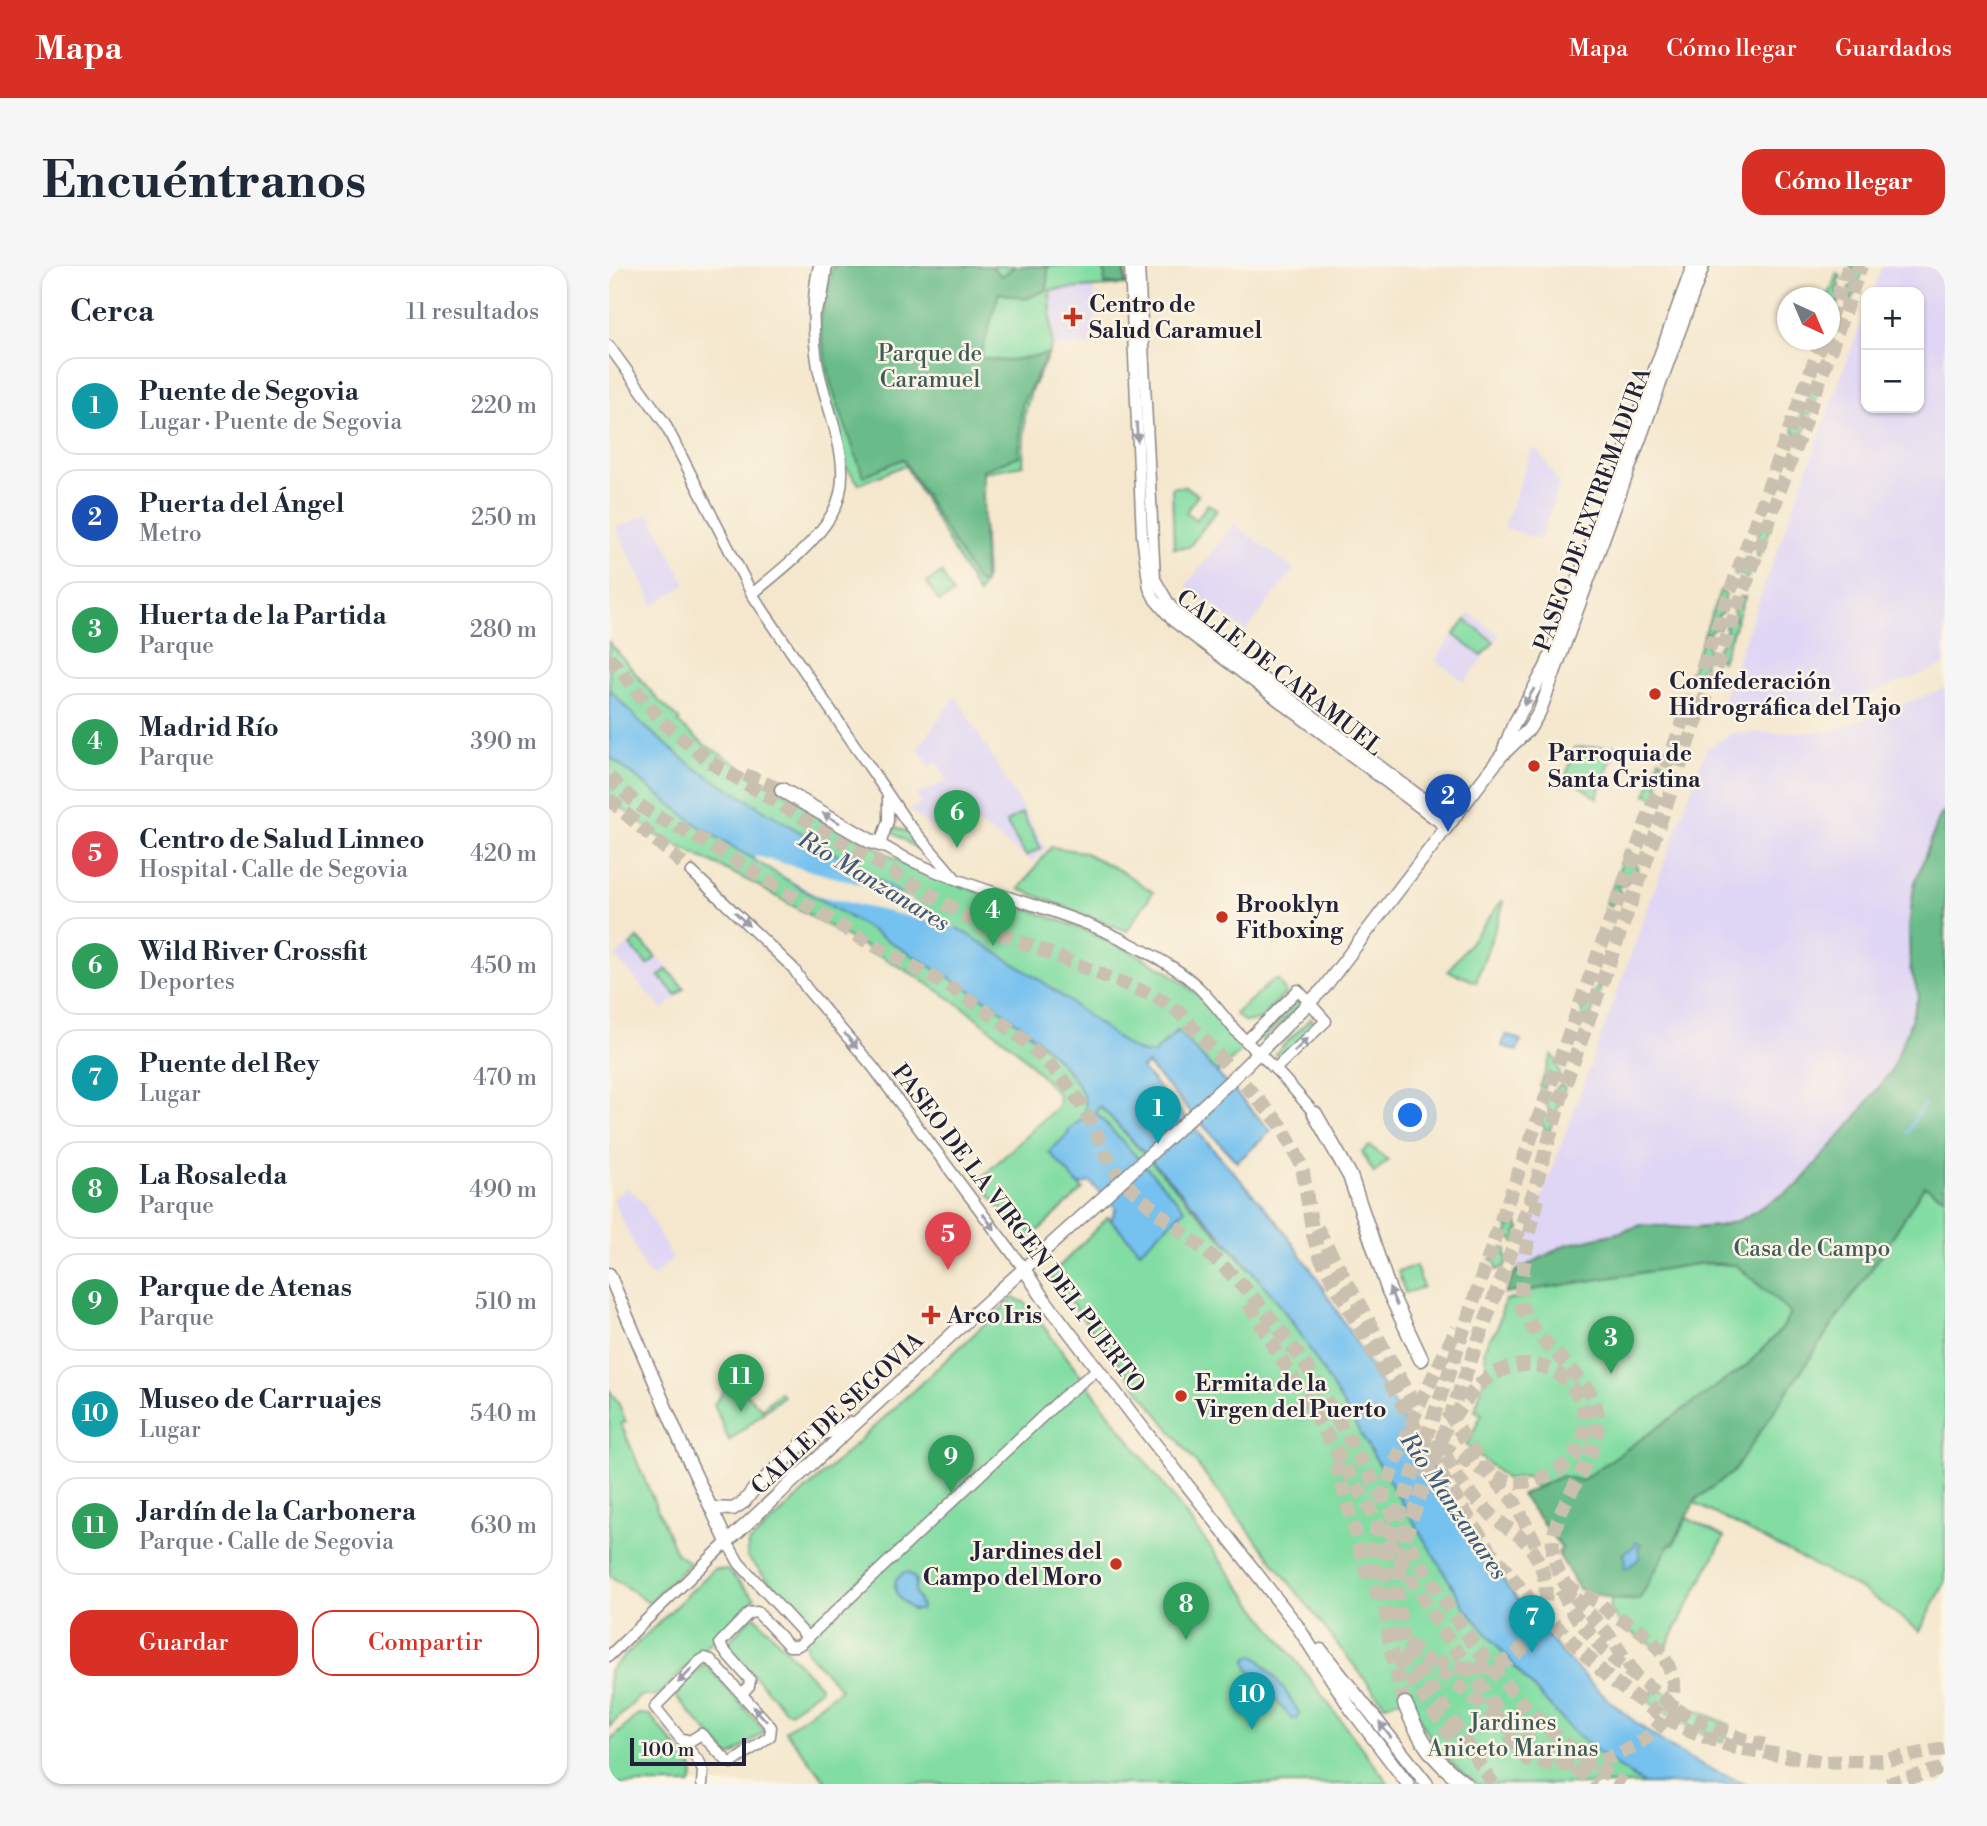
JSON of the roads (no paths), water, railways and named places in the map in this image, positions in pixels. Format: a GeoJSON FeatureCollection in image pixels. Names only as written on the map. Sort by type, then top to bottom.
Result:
{"type":"FeatureCollection","features":[{"type":"Feature","properties":{"kind":"highway"},"geometry":{"type":"LineString","coordinates":[[782,790],[870,841],[880,844]]}},
{"type":"Feature","properties":{"kind":"highway"},"geometry":{"type":"LineString","coordinates":[[1315,1114],[1338,1151],[1350,1177],[1389,1291],[1421,1359]]}},
{"type":"Feature","properties":{"kind":"highway"},"geometry":{"type":"LineString","coordinates":[[1405,1703],[1428,1751],[1438,1763],[1465,1784]]}},
{"type":"Feature","properties":{"kind":"main road","name":"PASEO DE EXTREMADURA"},"geometry":{"type":"LineString","coordinates":[[1501,756],[1513,726],[1546,667],[1693,266]]}},
{"type":"Feature","properties":{"kind":"main road","name":"PASEO DE EXTREMADURA"},"geometry":{"type":"LineString","coordinates":[[1227,1084],[1310,1004],[1501,756],[1529,729],[1540,711],[1703,266]]}},
{"type":"Feature","properties":{"kind":"main road","name":"CALLE DE SEGOVIA"},"geometry":{"type":"LineString","coordinates":[[727,1542],[1227,1084]]}},
{"type":"Feature","properties":{"kind":"main road","name":"PASEO DE LA VIRGEN DEL PUERTO"},"geometry":{"type":"LineString","coordinates":[[1024,1269],[1296,1624],[1363,1701],[1427,1784]]}},
{"type":"Feature","properties":{"kind":"main road"},"geometry":{"type":"LineString","coordinates":[[609,1274],[727,1542]]}},
{"type":"Feature","properties":{"kind":"main road","name":"CALLE DE SEGOVIA"},"geometry":{"type":"LineString","coordinates":[[711,1508],[733,1508],[744,1502],[754,1489],[803,1443],[819,1434],[842,1429],[864,1416]]}},
{"type":"Feature","properties":{"kind":"main road","name":"PASEO DE LA VIRGEN DEL PUERTO"},"geometry":{"type":"LineString","coordinates":[[1296,1624],[1352,1709],[1408,1784]]}},
{"type":"Feature","properties":{"kind":"street"},"geometry":{"type":"LineString","coordinates":[[752,594],[817,534],[834,512],[841,492],[842,461],[818,367],[816,310],[813,300],[818,266]]}},
{"type":"Feature","properties":{"kind":"street"},"geometry":{"type":"LineString","coordinates":[[816,310],[822,298],[827,266]]}},
{"type":"Feature","properties":{"kind":"street","name":"CALLE DE CARAMUEL"},"geometry":{"type":"LineString","coordinates":[[1130,266],[1142,536],[1149,588],[1155,600],[1164,613],[1182,628],[1450,825]]}},
{"type":"Feature","properties":{"kind":"street","name":"CALLE DE CARAMUEL"},"geometry":{"type":"LineString","coordinates":[[1139,266],[1155,579],[1162,593],[1178,614],[1450,825]]}},
{"type":"Feature","properties":{"kind":"street"},"geometry":{"type":"LineString","coordinates":[[609,346],[664,422],[752,594],[888,795],[915,832],[955,878]]}},
{"type":"Feature","properties":{"kind":"street"},"geometry":{"type":"LineString","coordinates":[[888,795],[888,821],[880,844],[955,878],[1032,903],[1135,946],[1189,979],[1315,1114]]}},
{"type":"Feature","properties":{"kind":"street","name":"PASEO DE LA VIRGEN DEL PUERTO"},"geometry":{"type":"LineString","coordinates":[[692,872],[793,968],[807,989],[873,1067],[1024,1269]]}},
{"type":"Feature","properties":{"kind":"street"},"geometry":{"type":"LineString","coordinates":[[1246,1041],[1298,990],[1326,1021],[1275,1069]]}},
{"type":"Feature","properties":{"kind":"street"},"geometry":{"type":"LineString","coordinates":[[1229,1021],[1244,1028],[1265,1021]]}},
{"type":"Feature","properties":{"kind":"street"},"geometry":{"type":"LineString","coordinates":[[741,1693],[749,1686],[750,1680],[720,1643],[749,1614],[757,1612],[789,1646],[797,1646],[1062,1398],[1098,1369]]}},
{"type":"Feature","properties":{"kind":"street"},"geometry":{"type":"LineString","coordinates":[[727,1542],[739,1563],[808,1638]]}},
{"type":"Feature","properties":{"kind":"street","name":"CALLE DE SEGOVIA"},"geometry":{"type":"LineString","coordinates":[[609,1656],[727,1542]]}},
{"type":"Feature","properties":{"kind":"street"},"geometry":{"type":"LineString","coordinates":[[695,1756],[692,1746],[701,1734],[731,1763],[770,1736],[773,1730],[711,1660],[703,1659],[655,1707],[695,1756],[703,1769],[702,1783]]}},
{"type":"Feature","properties":{"kind":"street"},"geometry":{"type":"LineString","coordinates":[[680,1738],[694,1740]]}},
{"type":"Feature","properties":{"kind":"water","name":"Río Manzanares"},"geometry":{"type":"Polygon","coordinates":[[[609,689],[644,726],[692,766],[1046,984],[1129,1047],[1143,1053],[1154,1053],[1178,1031],[1271,1131],[1237,1162],[1147,1064],[1142,1069],[1277,1221],[1315,1275],[1491,1564],[1544,1632],[1603,1695],[1670,1747],[1708,1768],[1748,1784],[1644,1784],[1573,1731],[1466,1609],[1294,1323],[1200,1212],[1100,1106],[1095,1112],[1185,1209],[1140,1251],[1111,1220],[1116,1208],[1090,1182],[1079,1185],[1049,1152],[1083,1117],[1085,1102],[1079,1087],[1052,1054],[993,1004],[700,827],[611,758],[609,689]]]}},
{"type":"Feature","properties":{"kind":"water"},"geometry":{"type":"Polygon","coordinates":[[[1506,1035],[1521,1040],[1517,1051],[1502,1046],[1506,1035]]]}},
{"type":"Feature","properties":{"kind":"water"},"geometry":{"type":"Polygon","coordinates":[[[1636,1542],[1641,1544],[1638,1548],[1640,1558],[1626,1569],[1624,1553],[1635,1546],[1636,1542]]]}},
{"type":"Feature","properties":{"kind":"water"},"geometry":{"type":"Polygon","coordinates":[[[904,1572],[916,1580],[915,1592],[920,1610],[912,1610],[897,1593],[896,1580],[904,1572]]]}},
{"type":"Feature","properties":{"kind":"water"},"geometry":{"type":"Polygon","coordinates":[[[1253,1655],[1271,1672],[1291,1700],[1299,1713],[1297,1719],[1292,1719],[1263,1682],[1248,1669],[1246,1660],[1253,1655]]]}},
{"type":"Feature","properties":{"kind":"waterway"},"geometry":{"type":"LineString","coordinates":[[1907,1133],[1924,1104]]}},
{"type":"Feature","properties":{"kind":"tunnel"},"geometry":{"type":"LineString","coordinates":[[1840,290],[1849,266]]}},
{"type":"Feature","properties":{"kind":"tunnel"},"geometry":{"type":"LineString","coordinates":[[1493,1784],[1403,1644],[1397,1595],[1404,1540],[1535,1188],[1564,1088],[1861,266]]}},
{"type":"Feature","properties":{"kind":"tunnel"},"geometry":{"type":"LineString","coordinates":[[1405,1704],[1390,1647],[1384,1597],[1387,1546],[1499,1226],[1818,350]]}},
{"type":"Feature","properties":{"kind":"tunnel"},"geometry":{"type":"LineString","coordinates":[[609,657],[662,722],[712,763],[984,927],[1152,995],[1179,1012],[1281,1125],[1302,1166],[1313,1235],[1320,1257],[1446,1483],[1489,1549],[1531,1601],[1610,1679],[1656,1712],[1691,1732],[1736,1748],[1826,1762],[1886,1760],[1945,1749]]}},
{"type":"Feature","properties":{"kind":"tunnel"},"geometry":{"type":"LineString","coordinates":[[745,775],[782,790]]}},
{"type":"Feature","properties":{"kind":"tunnel"},"geometry":{"type":"LineString","coordinates":[[609,777],[650,812],[970,1000],[1037,1052],[1078,1100],[1118,1174],[1149,1205],[1239,1282],[1300,1357],[1433,1584],[1498,1675],[1535,1716],[1577,1753],[1624,1784]]}},
{"type":"Feature","properties":{"kind":"tunnel"},"geometry":{"type":"LineString","coordinates":[[609,799],[692,872]]}},
{"type":"Feature","properties":{"kind":"tunnel"},"geometry":{"type":"LineString","coordinates":[[1538,1199],[1522,1275],[1521,1304],[1528,1321],[1586,1387],[1597,1411],[1597,1430],[1592,1449],[1557,1524],[1553,1543],[1555,1562],[1564,1583],[1608,1634],[1635,1674]]}},
{"type":"Feature","properties":{"kind":"tunnel"},"geometry":{"type":"LineString","coordinates":[[1317,1228],[1419,1412]]}},
{"type":"Feature","properties":{"kind":"tunnel"},"geometry":{"type":"LineString","coordinates":[[1249,1304],[1443,1632],[1497,1711],[1514,1743],[1528,1760],[1558,1765],[1590,1762],[1620,1753],[1645,1739],[1664,1719],[1673,1695],[1670,1669],[1651,1640],[1596,1601],[1567,1586]]}},
{"type":"Feature","properties":{"kind":"tunnel"},"geometry":{"type":"LineString","coordinates":[[1382,1502],[1385,1488],[1418,1407],[1457,1328]]}},
{"type":"Feature","properties":{"kind":"tunnel"},"geometry":{"type":"LineString","coordinates":[[1441,1446],[1487,1472],[1518,1482],[1549,1475],[1571,1459],[1583,1438],[1584,1416],[1578,1396],[1564,1378],[1545,1367],[1521,1365],[1494,1374],[1482,1382],[1453,1417]]}},
{"type":"Feature","properties":{"kind":"tunnel"},"geometry":{"type":"LineString","coordinates":[[1447,1411],[1474,1453],[1515,1503],[1538,1548]]}},
{"type":"Feature","properties":{"kind":"tunnel"},"geometry":{"type":"LineString","coordinates":[[1435,1439],[1470,1493],[1505,1526],[1521,1537],[1534,1552],[1541,1566],[1546,1597],[1538,1626],[1529,1640],[1509,1659],[1489,1667],[1468,1669],[1437,1661]]}},
{"type":"Feature","properties":{"kind":"tunnel"},"geometry":{"type":"LineString","coordinates":[[1336,1463],[1369,1582]]}},
{"type":"Feature","properties":{"kind":"tunnel"},"geometry":{"type":"LineString","coordinates":[[1378,1522],[1374,1562],[1379,1602]]}},
{"type":"Feature","properties":{"kind":"tunnel"},"geometry":{"type":"LineString","coordinates":[[1561,1590],[1573,1613],[1604,1651],[1683,1714],[1764,1745]]}},
{"type":"Feature","properties":{"kind":"tunnel"},"geometry":{"type":"LineString","coordinates":[[1407,1643],[1513,1731],[1597,1782]]}},
{"type":"Feature","properties":{"kind":"tunnel"},"geometry":{"type":"LineString","coordinates":[[1397,1657],[1454,1741]]}},
{"type":"Feature","properties":{"kind":"tunnel"},"geometry":{"type":"LineString","coordinates":[[1887,1784],[1945,1768]]}},
{"type":"Feature","properties":{"kind":"place","name":"Centro de Salud Caramuel"},"geometry":{"type":"Point","coordinates":[1073,317]}},
{"type":"Feature","properties":{"kind":"place","name":"Confederación Hidrográfica del Tajo"},"geometry":{"type":"Point","coordinates":[1655,694]}},
{"type":"Feature","properties":{"kind":"place","name":"Parroquia de Santa Cristina"},"geometry":{"type":"Point","coordinates":[1534,766]}},
{"type":"Feature","properties":{"kind":"place","name":"Puerta del Ángel"},"geometry":{"type":"Point","coordinates":[1448,832]}},
{"type":"Feature","properties":{"kind":"place","name":"Wild River Crossfit"},"geometry":{"type":"Point","coordinates":[957,848]}},
{"type":"Feature","properties":{"kind":"place","name":"Brooklyn Fitboxing"},"geometry":{"type":"Point","coordinates":[1222,917]}},
{"type":"Feature","properties":{"kind":"place","name":"Madrid Río"},"geometry":{"type":"Point","coordinates":[993,946]}},
{"type":"Feature","properties":{"kind":"place","name":"Puente de Segovia"},"geometry":{"type":"Point","coordinates":[1158,1144]}},
{"type":"Feature","properties":{"kind":"place","name":"Centro de Salud Linneo"},"geometry":{"type":"Point","coordinates":[948,1270]}},
{"type":"Feature","properties":{"kind":"place","name":"Arco Iris"},"geometry":{"type":"Point","coordinates":[931,1315]}},
{"type":"Feature","properties":{"kind":"place","name":"Huerta de la Partida"},"geometry":{"type":"Point","coordinates":[1611,1374]}},
{"type":"Feature","properties":{"kind":"place","name":"Ermita de la Virgen del Puerto"},"geometry":{"type":"Point","coordinates":[1181,1396]}},
{"type":"Feature","properties":{"kind":"place","name":"Jardín de la Carbonera"},"geometry":{"type":"Point","coordinates":[741,1412]}},
{"type":"Feature","properties":{"kind":"place","name":"Parque de Atenas"},"geometry":{"type":"Point","coordinates":[951,1493]}},
{"type":"Feature","properties":{"kind":"place","name":"Jardines del Campo del Moro"},"geometry":{"type":"Point","coordinates":[1116,1564]}},
{"type":"Feature","properties":{"kind":"place","name":"La Rosaleda"},"geometry":{"type":"Point","coordinates":[1186,1640]}},
{"type":"Feature","properties":{"kind":"place","name":"Puente del Rey"},"geometry":{"type":"Point","coordinates":[1532,1653]}},
{"type":"Feature","properties":{"kind":"place","name":"Museo de Carruajes"},"geometry":{"type":"Point","coordinates":[1252,1730]}},
{"type":"Feature","properties":{"kind":"park label","name":"Parque de Caramuel"},"geometry":{"type":"Point","coordinates":[930,366]}},
{"type":"Feature","properties":{"kind":"park label","name":"Casa de Campo"},"geometry":{"type":"Point","coordinates":[1812,1248]}},
{"type":"Feature","properties":{"kind":"park label","name":"Jardines Aniceto Marinas"},"geometry":{"type":"Point","coordinates":[1513,1735]}}]}
